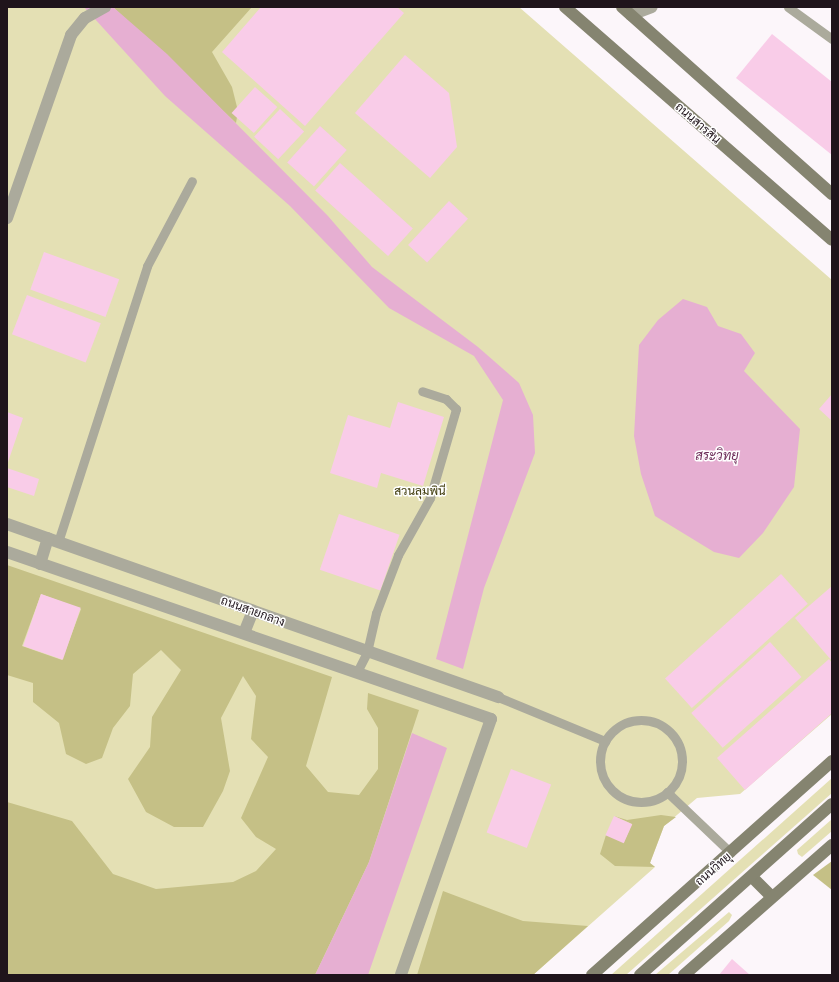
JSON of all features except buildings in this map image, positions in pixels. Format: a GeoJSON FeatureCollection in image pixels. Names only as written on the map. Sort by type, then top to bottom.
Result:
{"type":"FeatureCollection","features":[{"type":"Feature","properties":{"kind":"main road","name":"ถนนสารสิน"},"geometry":{"type":"LineString","coordinates":[[565,7],[832,240]]}},
{"type":"Feature","properties":{"kind":"main road"},"geometry":{"type":"LineString","coordinates":[[626,11],[832,194]]}},
{"type":"Feature","properties":{"kind":"main road","name":"ถนนวิทยุ"},"geometry":{"type":"LineString","coordinates":[[592,975],[731,853],[832,761]]}},
{"type":"Feature","properties":{"kind":"main road"},"geometry":{"type":"LineString","coordinates":[[640,975],[752,877],[832,804]]}},
{"type":"Feature","properties":{"kind":"main road"},"geometry":{"type":"LineString","coordinates":[[684,975],[832,845]]}},
{"type":"Feature","properties":{"kind":"main road"},"geometry":{"type":"LineString","coordinates":[[752,877],[772,897]]}},
{"type":"Feature","properties":{"kind":"street"},"geometry":{"type":"LineString","coordinates":[[7,218],[72,35],[85,18],[105,7]]}},
{"type":"Feature","properties":{"kind":"street"},"geometry":{"type":"LineString","coordinates":[[626,11],[652,7]]}},
{"type":"Feature","properties":{"kind":"street","name":"ถนนสายกลาง"},"geometry":{"type":"LineString","coordinates":[[7,524],[498,697]]}},
{"type":"Feature","properties":{"kind":"street"},"geometry":{"type":"LineString","coordinates":[[40,564],[53,540]]}},
{"type":"Feature","properties":{"kind":"street","name":"ถนนสายกลาง"},"geometry":{"type":"LineString","coordinates":[[7,552],[491,719],[401,975]]}},
{"type":"Feature","properties":{"kind":"street"},"geometry":{"type":"LineString","coordinates":[[244,633],[253,611]]}},
{"type":"Feature","properties":{"kind":"lane"},"geometry":{"type":"LineString","coordinates":[[788,7],[832,39]]}},
{"type":"Feature","properties":{"kind":"lane"},"geometry":{"type":"LineString","coordinates":[[53,540],[147,266],[192,181]]}},
{"type":"Feature","properties":{"kind":"lane"},"geometry":{"type":"LineString","coordinates":[[356,672],[367,652],[376,613],[398,555],[430,498],[456,409],[446,399],[422,391]]}},
{"type":"Feature","properties":{"kind":"lane"},"geometry":{"type":"LineString","coordinates":[[498,697],[605,741]]}},
{"type":"Feature","properties":{"kind":"lane"},"geometry":{"type":"LineString","coordinates":[[633,720],[655,723],[671,734],[682,757],[681,769],[667,792],[641,802],[615,793],[600,769],[605,741],[613,731],[633,720]]}},
{"type":"Feature","properties":{"kind":"lane"},"geometry":{"type":"LineString","coordinates":[[667,792],[731,853]]}},
{"type":"Feature","properties":{"kind":"green space","name":"สวนลุมพินี"},"geometry":{"type":"Polygon","coordinates":[[[7,7],[519,7],[832,280],[832,714],[740,794],[697,798],[664,826],[650,863],[655,867],[533,975],[7,975],[7,7]]]}},
{"type":"Feature","properties":{"kind":"green space"},"geometry":{"type":"Polygon","coordinates":[[[832,778],[832,793],[626,975],[611,975],[832,778]]]}},
{"type":"Feature","properties":{"kind":"green space"},"geometry":{"type":"Polygon","coordinates":[[[832,819],[832,831],[802,857],[798,854],[797,850],[832,819]]]}},
{"type":"Feature","properties":{"kind":"green space"},"geometry":{"type":"Polygon","coordinates":[[[729,912],[732,915],[729,921],[668,975],[655,975],[729,912]]]}},
{"type":"Feature","properties":{"kind":"shaded area"},"geometry":{"type":"Polygon","coordinates":[[[113,7],[252,7],[212,52],[232,87],[238,111],[236,123],[113,7]]]}},
{"type":"Feature","properties":{"kind":"shaded area"},"geometry":{"type":"Polygon","coordinates":[[[7,565],[332,677],[306,766],[328,792],[359,795],[378,769],[378,728],[367,709],[368,693],[419,710],[369,862],[315,975],[8,975],[7,802],[72,821],[113,874],[156,889],[233,882],[256,871],[276,849],[256,837],[241,818],[268,757],[251,739],[256,696],[243,676],[221,718],[230,771],[223,791],[203,827],[174,827],[146,812],[128,779],[150,747],[152,717],[181,670],[161,650],[133,674],[130,706],[113,728],[102,758],[86,764],[66,754],[59,723],[33,702],[33,683],[7,675],[7,565]],[[41,594],[22,646],[62,660],[81,609],[41,594]]]}},
{"type":"Feature","properties":{"kind":"shaded area"},"geometry":{"type":"Polygon","coordinates":[[[661,815],[676,817],[664,826],[650,863],[655,867],[615,866],[600,854],[606,835],[624,842],[632,824],[614,816],[627,820],[661,815]]]}},
{"type":"Feature","properties":{"kind":"shaded area"},"geometry":{"type":"Polygon","coordinates":[[[832,861],[832,890],[813,875],[832,861]]]}},
{"type":"Feature","properties":{"kind":"shaded area"},"geometry":{"type":"Polygon","coordinates":[[[443,891],[523,921],[588,926],[533,975],[417,975],[443,891]]]}},
{"type":"Feature","properties":{"kind":"water"},"geometry":{"type":"Polygon","coordinates":[[[84,7],[113,7],[167,54],[328,216],[372,267],[478,347],[519,383],[533,415],[535,453],[484,588],[463,669],[436,659],[503,400],[474,356],[389,308],[290,206],[165,96],[84,7]]]}},
{"type":"Feature","properties":{"kind":"water","name":"สระวิทยุ"},"geometry":{"type":"Polygon","coordinates":[[[683,299],[707,307],[718,326],[741,334],[755,353],[744,371],[800,429],[794,487],[763,533],[739,558],[714,552],[655,516],[641,474],[634,436],[639,345],[658,320],[683,299]]]}},
{"type":"Feature","properties":{"kind":"water"},"geometry":{"type":"Polygon","coordinates":[[[412,733],[447,748],[368,975],[315,975],[369,862],[412,733]]]}}]}
